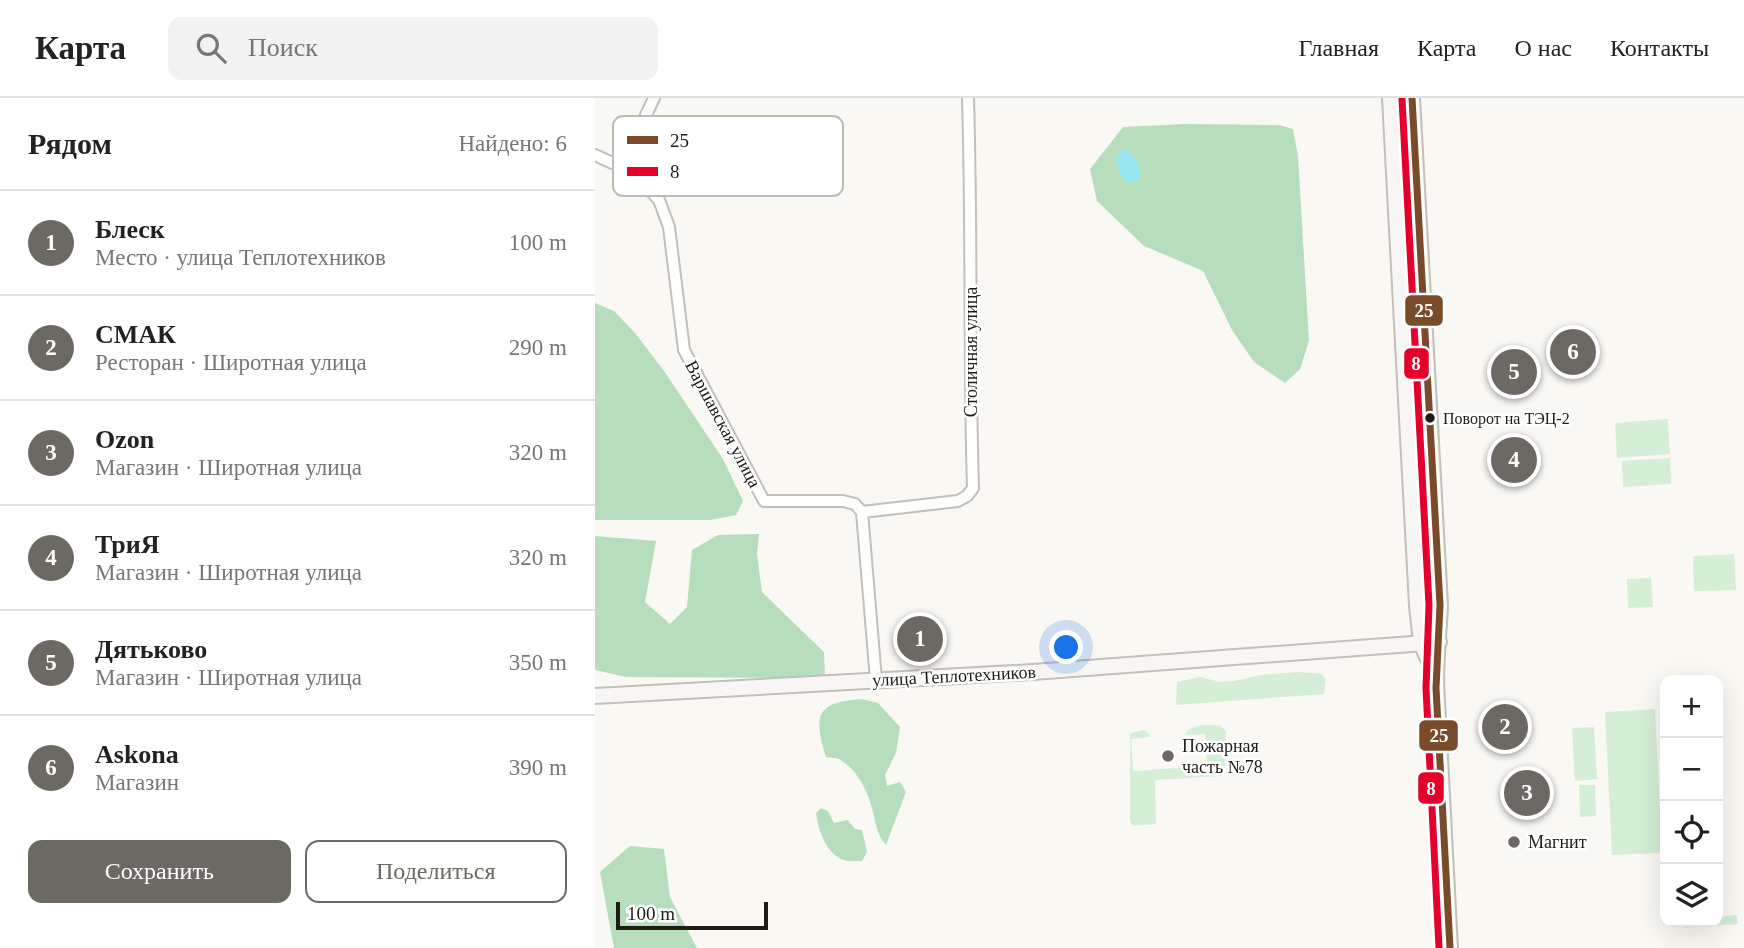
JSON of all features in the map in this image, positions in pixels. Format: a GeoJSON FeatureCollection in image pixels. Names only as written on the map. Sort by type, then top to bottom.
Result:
{"type":"FeatureCollection","features":[{"type":"Feature","properties":{"kind":"main road"},"geometry":{"type":"LineString","coordinates":[[1390,98],[1417,606],[1421,643],[1434,674]]}},
{"type":"Feature","properties":{"kind":"main road"},"geometry":{"type":"LineString","coordinates":[[1412,98],[1440,605],[1439,642],[1434,674],[1450,948]]}},
{"type":"Feature","properties":{"kind":"main road","name":"улица Теплотехников"},"geometry":{"type":"LineString","coordinates":[[595,696],[1033,672],[1439,642]]}},
{"type":"Feature","properties":{"kind":"street"},"geometry":{"type":"LineString","coordinates":[[646,116],[654,98]]}},
{"type":"Feature","properties":{"kind":"street","name":"Столичная улица"},"geometry":{"type":"LineString","coordinates":[[862,512],[958,501],[967,496],[973,488],[968,98]]}},
{"type":"Feature","properties":{"kind":"street","name":"Варшавская улица"},"geometry":{"type":"LineString","coordinates":[[595,155],[613,163]]}},
{"type":"Feature","properties":{"kind":"street","name":"Варшавская улица"},"geometry":{"type":"LineString","coordinates":[[655,196],[669,227],[684,350],[764,501],[843,501],[855,504],[862,512]]}},
{"type":"Feature","properties":{"kind":"street"},"geometry":{"type":"LineString","coordinates":[[862,512],[876,680]]}},
{"type":"Feature","properties":{"kind":"green space"},"geometry":{"type":"Polygon","coordinates":[[[1185,124],[1279,125],[1293,129],[1298,156],[1309,341],[1300,369],[1285,383],[1254,362],[1232,330],[1203,271],[1144,246],[1097,201],[1090,169],[1123,127],[1185,124]]]}},
{"type":"Feature","properties":{"kind":"green space"},"geometry":{"type":"Polygon","coordinates":[[[595,303],[614,311],[635,333],[723,459],[743,501],[736,515],[710,520],[595,520],[595,303]]]}},
{"type":"Feature","properties":{"kind":"green space"},"geometry":{"type":"Polygon","coordinates":[[[1668,419],[1670,454],[1617,458],[1615,423],[1668,419]]]}},
{"type":"Feature","properties":{"kind":"green space"},"geometry":{"type":"Polygon","coordinates":[[[1670,458],[1671,484],[1623,487],[1622,461],[1670,458]]]}},
{"type":"Feature","properties":{"kind":"green space"},"geometry":{"type":"Polygon","coordinates":[[[759,534],[757,554],[762,592],[824,652],[825,678],[626,677],[595,670],[595,536],[656,541],[645,602],[670,624],[687,607],[692,550],[718,535],[759,534]]]}},
{"type":"Feature","properties":{"kind":"green space"},"geometry":{"type":"Polygon","coordinates":[[[1734,554],[1736,590],[1694,591],[1693,556],[1734,554]]]}},
{"type":"Feature","properties":{"kind":"green space"},"geometry":{"type":"Polygon","coordinates":[[[1651,578],[1653,607],[1628,608],[1627,579],[1651,578]]]}},
{"type":"Feature","properties":{"kind":"green space"},"geometry":{"type":"Polygon","coordinates":[[[1297,672],[1322,674],[1326,679],[1324,694],[1176,705],[1177,682],[1200,677],[1220,682],[1234,681],[1260,675],[1297,672]]]}},
{"type":"Feature","properties":{"kind":"green space"},"geometry":{"type":"Polygon","coordinates":[[[862,699],[878,703],[900,727],[896,753],[885,775],[887,786],[900,782],[906,792],[886,845],[878,832],[861,782],[840,760],[826,757],[820,731],[822,713],[827,708],[835,703],[862,699]]]}},
{"type":"Feature","properties":{"kind":"green space"},"geometry":{"type":"Polygon","coordinates":[[[1655,709],[1660,853],[1612,855],[1605,712],[1655,709]]]}},
{"type":"Feature","properties":{"kind":"green space"},"geometry":{"type":"Polygon","coordinates":[[[1219,725],[1226,731],[1225,766],[1222,776],[1155,780],[1156,824],[1133,826],[1130,821],[1130,733],[1144,730],[1150,735],[1131,739],[1133,771],[1207,766],[1205,734],[1185,735],[1195,726],[1219,725]]]}},
{"type":"Feature","properties":{"kind":"green space"},"geometry":{"type":"Polygon","coordinates":[[[1594,727],[1597,779],[1575,781],[1572,728],[1594,727]]]}},
{"type":"Feature","properties":{"kind":"green space"},"geometry":{"type":"Polygon","coordinates":[[[1579,785],[1595,785],[1596,816],[1580,817],[1579,785]]]}},
{"type":"Feature","properties":{"kind":"green space"},"geometry":{"type":"Polygon","coordinates":[[[821,808],[828,811],[834,823],[848,820],[855,829],[862,830],[867,852],[862,861],[841,859],[830,849],[820,832],[817,819],[816,813],[821,808]]]}},
{"type":"Feature","properties":{"kind":"green space"},"geometry":{"type":"Polygon","coordinates":[[[630,846],[664,849],[670,897],[697,948],[614,948],[600,872],[630,846]]]}},
{"type":"Feature","properties":{"kind":"green space"},"geometry":{"type":"Polygon","coordinates":[[[1737,915],[1738,924],[1723,925],[1723,916],[1737,915]]]}},
{"type":"Feature","properties":{"kind":"water"},"geometry":{"type":"Polygon","coordinates":[[[1125,149],[1137,162],[1139,170],[1140,178],[1133,183],[1125,181],[1119,171],[1116,158],[1125,149]]]}},
{"type":"Feature","properties":{"kind":"transit line","name":"25"},"geometry":{"type":"LineString","coordinates":[[1412,98],[1440,605],[1436,688],[1450,948]]}},
{"type":"Feature","properties":{"kind":"transit line","name":"8"},"geometry":{"type":"LineString","coordinates":[[1402,99],[1429,605],[1426,688],[1439,948]]}},
{"type":"Feature","properties":{"kind":"place","name":"Askona"},"geometry":{"type":"Point","coordinates":[1573,352]}},
{"type":"Feature","properties":{"kind":"place","name":"Дятьково"},"geometry":{"type":"Point","coordinates":[1514,372]}},
{"type":"Feature","properties":{"kind":"place","name":"Поворот на ТЭЦ-2"},"geometry":{"type":"Point","coordinates":[1430,418]}},
{"type":"Feature","properties":{"kind":"place","name":"ТриЯ"},"geometry":{"type":"Point","coordinates":[1514,460]}},
{"type":"Feature","properties":{"kind":"place","name":"Блеск"},"geometry":{"type":"Point","coordinates":[920,639]}},
{"type":"Feature","properties":{"kind":"place","name":"СМАК"},"geometry":{"type":"Point","coordinates":[1505,727]}},
{"type":"Feature","properties":{"kind":"place","name":"Пожарная часть №78"},"geometry":{"type":"Point","coordinates":[1168,756]}},
{"type":"Feature","properties":{"kind":"place","name":"Ozon"},"geometry":{"type":"Point","coordinates":[1527,793]}},
{"type":"Feature","properties":{"kind":"place","name":"Магнит"},"geometry":{"type":"Point","coordinates":[1514,842]}}]}
